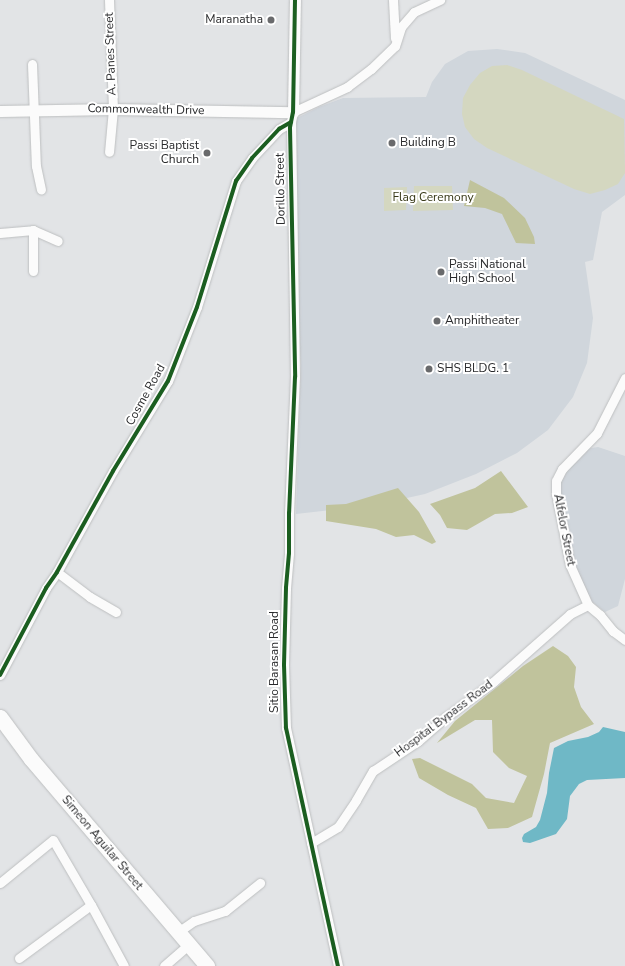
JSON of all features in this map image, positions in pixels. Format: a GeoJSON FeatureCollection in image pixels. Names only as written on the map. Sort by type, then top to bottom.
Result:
{"type":"FeatureCollection","features":[{"type":"Feature","properties":{"kind":"highway","name":"Simeon Aguilar Street"},"geometry":{"type":"LineString","coordinates":[[0,717],[31,759],[207,966]]}},
{"type":"Feature","properties":{"kind":"street","name":"A. Panes Street"},"geometry":{"type":"LineString","coordinates":[[109,0],[113,109],[109,152]]}},
{"type":"Feature","properties":{"kind":"street","name":"Dorillo Street"},"geometry":{"type":"LineString","coordinates":[[295,0],[292,117],[295,377]]}},
{"type":"Feature","properties":{"kind":"street"},"geometry":{"type":"LineString","coordinates":[[393,0],[395,46]]}},
{"type":"Feature","properties":{"kind":"street"},"geometry":{"type":"LineString","coordinates":[[395,46],[401,27],[414,12],[440,0]]}},
{"type":"Feature","properties":{"kind":"street","name":"Cosme Road"},"geometry":{"type":"LineString","coordinates":[[0,675],[46,588],[113,471],[168,382],[197,308],[236,181],[252,158],[278,129],[292,117],[347,88],[372,69],[395,46]]}},
{"type":"Feature","properties":{"kind":"street"},"geometry":{"type":"LineString","coordinates":[[32,64],[36,166],[40,189]]}},
{"type":"Feature","properties":{"kind":"street","name":"Commonwealth Drive"},"geometry":{"type":"LineString","coordinates":[[0,111],[113,109],[292,117]]}},
{"type":"Feature","properties":{"kind":"street"},"geometry":{"type":"LineString","coordinates":[[33,230],[33,271]]}},
{"type":"Feature","properties":{"kind":"street"},"geometry":{"type":"LineString","coordinates":[[0,233],[33,230],[58,241]]}},
{"type":"Feature","properties":{"kind":"street","name":"Sitio Barasan Road"},"geometry":{"type":"LineString","coordinates":[[295,377],[284,665],[286,728],[338,966]]}},
{"type":"Feature","properties":{"kind":"street","name":"Alfelor Street"},"geometry":{"type":"LineString","coordinates":[[625,378],[597,434],[562,469],[556,481],[556,493],[570,565],[588,605],[613,631],[625,640]]}},
{"type":"Feature","properties":{"kind":"street"},"geometry":{"type":"LineString","coordinates":[[56,572],[90,597],[116,612]]}},
{"type":"Feature","properties":{"kind":"street","name":"Hospital Bypass Road"},"geometry":{"type":"LineString","coordinates":[[311,843],[338,826],[373,772],[418,741],[446,716],[493,682],[570,614],[588,605]]}},
{"type":"Feature","properties":{"kind":"street"},"geometry":{"type":"LineString","coordinates":[[0,883],[53,840],[124,966]]}},
{"type":"Feature","properties":{"kind":"street"},"geometry":{"type":"LineString","coordinates":[[178,932],[194,921],[225,911],[260,883]]}},
{"type":"Feature","properties":{"kind":"street"},"geometry":{"type":"LineString","coordinates":[[19,958],[91,905]]}},
{"type":"Feature","properties":{"kind":"street"},"geometry":{"type":"LineString","coordinates":[[164,966],[188,945]]}},
{"type":"Feature","properties":{"kind":"shaded area","name":"Passi National High School"},"geometry":{"type":"Polygon","coordinates":[[[497,49],[525,53],[625,100],[625,195],[602,212],[593,260],[585,262],[593,318],[587,363],[573,397],[548,430],[517,453],[476,474],[425,494],[375,505],[296,514],[301,365],[297,307],[295,119],[319,107],[343,98],[426,97],[432,82],[445,64],[468,51],[497,49]]]}},
{"type":"Feature","properties":{"kind":"shaded area"},"geometry":{"type":"Polygon","coordinates":[[[598,447],[625,456],[625,579],[618,606],[605,612],[591,601],[572,559],[570,535],[559,491],[560,480],[585,449],[598,447]]]}},
{"type":"Feature","properties":{"kind":"green space"},"geometry":{"type":"Polygon","coordinates":[[[507,65],[522,70],[624,119],[625,173],[618,184],[605,190],[590,194],[574,189],[487,148],[474,139],[465,127],[462,114],[463,98],[470,85],[480,73],[492,66],[507,65]]]}},
{"type":"Feature","properties":{"kind":"green space"},"geometry":{"type":"Polygon","coordinates":[[[470,180],[504,198],[525,218],[534,237],[535,244],[516,243],[502,214],[485,208],[464,206],[470,180]]]}},
{"type":"Feature","properties":{"kind":"green space","name":"Flag Ceremony"},"geometry":{"type":"Polygon","coordinates":[[[414,186],[452,186],[453,210],[413,211],[414,186]]]}},
{"type":"Feature","properties":{"kind":"green space","name":"Flag Ceremony"},"geometry":{"type":"Polygon","coordinates":[[[407,187],[406,210],[384,211],[384,188],[407,187]]]}},
{"type":"Feature","properties":{"kind":"green space"},"geometry":{"type":"Polygon","coordinates":[[[501,471],[528,507],[512,513],[495,514],[467,530],[447,528],[440,515],[430,504],[475,488],[501,471]]]}},
{"type":"Feature","properties":{"kind":"green space"},"geometry":{"type":"Polygon","coordinates":[[[398,488],[419,512],[436,542],[432,544],[414,535],[396,537],[376,529],[326,521],[326,505],[346,504],[398,488]]]}},
{"type":"Feature","properties":{"kind":"green space"},"geometry":{"type":"Polygon","coordinates":[[[553,646],[568,656],[576,667],[574,687],[581,707],[594,724],[550,743],[544,774],[532,817],[508,828],[488,829],[476,808],[448,795],[419,778],[412,759],[420,758],[472,784],[486,798],[514,803],[527,776],[509,768],[493,752],[492,720],[475,720],[437,743],[455,721],[523,666],[553,646]]]}},
{"type":"Feature","properties":{"kind":"water"},"geometry":{"type":"Polygon","coordinates":[[[603,727],[625,732],[625,778],[587,780],[579,784],[570,796],[567,819],[556,834],[530,843],[523,842],[522,838],[524,834],[536,827],[540,820],[547,793],[554,748],[568,741],[588,737],[599,732],[603,727]]]}},
{"type":"Feature","properties":{"kind":"cycle path"},"geometry":{"type":"LineString","coordinates":[[295,0],[293,112],[290,128],[295,377],[284,665],[286,728],[338,966]]}},
{"type":"Feature","properties":{"kind":"cycle path"},"geometry":{"type":"LineString","coordinates":[[0,675],[46,588],[57,572],[113,471],[168,381],[197,307],[236,181],[252,158],[279,129],[291,122]]}},
{"type":"Feature","properties":{"kind":"place","name":"Maranatha"},"geometry":{"type":"Point","coordinates":[271,20]}},
{"type":"Feature","properties":{"kind":"place","name":"Building B"},"geometry":{"type":"Point","coordinates":[392,143]}},
{"type":"Feature","properties":{"kind":"place","name":"Passi Baptist Church"},"geometry":{"type":"Point","coordinates":[207,153]}},
{"type":"Feature","properties":{"kind":"place","name":"Passi National High School"},"geometry":{"type":"Point","coordinates":[441,272]}},
{"type":"Feature","properties":{"kind":"place","name":"Amphitheater"},"geometry":{"type":"Point","coordinates":[437,321]}},
{"type":"Feature","properties":{"kind":"place","name":"SHS BLDG. 1"},"geometry":{"type":"Point","coordinates":[429,369]}}]}
